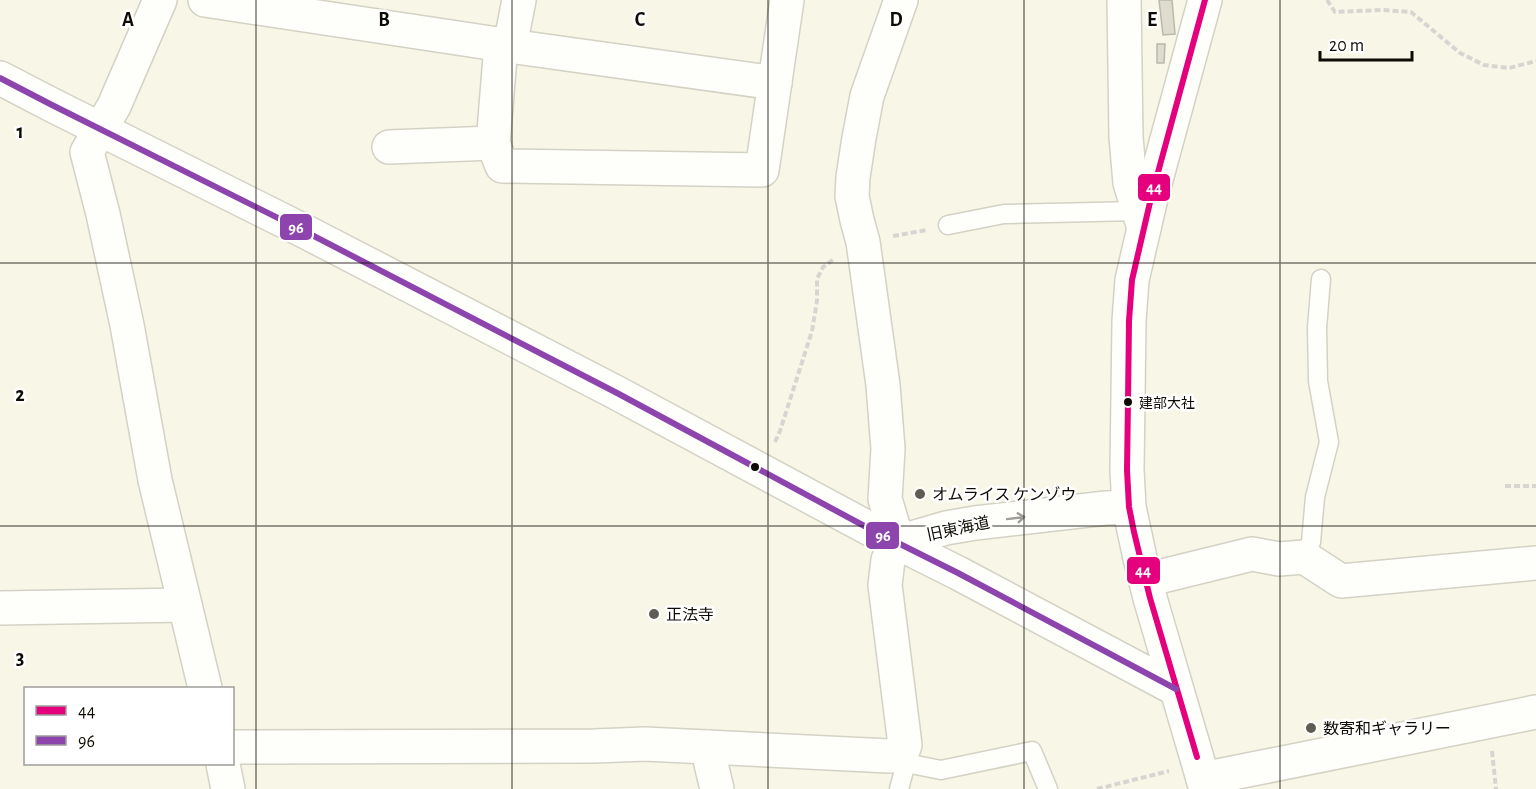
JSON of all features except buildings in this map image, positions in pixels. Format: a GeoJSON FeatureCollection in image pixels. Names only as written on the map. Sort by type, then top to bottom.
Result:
{"type":"FeatureCollection","features":[{"type":"Feature","properties":{"kind":"street"},"geometry":{"type":"LineString","coordinates":[[160,0],[114,106],[87,152],[127,325],[155,480],[205,687]]}},
{"type":"Feature","properties":{"kind":"street"},"geometry":{"type":"LineString","coordinates":[[205,0],[506,46],[775,83]]}},
{"type":"Feature","properties":{"kind":"street"},"geometry":{"type":"LineString","coordinates":[[519,0],[506,46],[493,143],[502,166],[762,170],[787,0]]}},
{"type":"Feature","properties":{"kind":"street"},"geometry":{"type":"LineString","coordinates":[[234,747],[645,744],[889,756],[903,759],[905,745],[885,585],[888,560],[898,542],[885,499],[888,449],[884,395],[863,242],[852,196],[853,177],[867,96],[901,0]]}},
{"type":"Feature","properties":{"kind":"street"},"geometry":{"type":"LineString","coordinates":[[1124,0],[1126,137],[1130,183],[1141,220]]}},
{"type":"Feature","properties":{"kind":"street"},"geometry":{"type":"LineString","coordinates":[[1205,0],[1141,220],[1132,280],[1129,321],[1127,470],[1129,507],[1146,580],[1203,778],[1536,712]]}},
{"type":"Feature","properties":{"kind":"street"},"geometry":{"type":"LineString","coordinates":[[0,78],[339,249],[607,388],[1176,689]]}},
{"type":"Feature","properties":{"kind":"street"},"geometry":{"type":"LineString","coordinates":[[389,147],[493,143]]}},
{"type":"Feature","properties":{"kind":"street","name":"旧東海道"},"geometry":{"type":"LineString","coordinates":[[898,542],[946,528],[975,523],[1129,507]]}},
{"type":"Feature","properties":{"kind":"street"},"geometry":{"type":"LineString","coordinates":[[1146,580],[1252,554],[1279,559],[1304,556],[1341,581],[1536,563]]}},
{"type":"Feature","properties":{"kind":"street"},"geometry":{"type":"LineString","coordinates":[[0,608],[185,605]]}},
{"type":"Feature","properties":{"kind":"street"},"geometry":{"type":"LineString","coordinates":[[707,747],[717,789]]}},
{"type":"Feature","properties":{"kind":"street"},"geometry":{"type":"LineString","coordinates":[[223,765],[228,789]]}},
{"type":"Feature","properties":{"kind":"lane"},"geometry":{"type":"LineString","coordinates":[[948,225],[1004,214],[1141,220]]}},
{"type":"Feature","properties":{"kind":"lane"},"geometry":{"type":"LineString","coordinates":[[1304,556],[1311,542],[1316,497],[1329,442],[1318,381],[1317,328],[1321,279]]}},
{"type":"Feature","properties":{"kind":"lane"},"geometry":{"type":"LineString","coordinates":[[899,789],[903,759],[942,770],[1032,751],[1048,789]]}},
{"type":"Feature","properties":{"kind":"path"},"geometry":{"type":"LineString","coordinates":[[1327,0],[1335,12],[1382,10],[1411,12],[1460,53],[1484,65],[1509,68],[1536,61]]}},
{"type":"Feature","properties":{"kind":"path"},"geometry":{"type":"LineString","coordinates":[[762,470],[780,431],[812,331],[817,301],[817,279],[823,267],[841,253],[863,242],[948,225]]}},
{"type":"Feature","properties":{"kind":"path"},"geometry":{"type":"LineString","coordinates":[[1505,486],[1536,486]]}},
{"type":"Feature","properties":{"kind":"path"},"geometry":{"type":"LineString","coordinates":[[1097,789],[1135,779],[1203,778]]}},
{"type":"Feature","properties":{"kind":"transit line","name":"44"},"geometry":{"type":"LineString","coordinates":[[1197,757],[1150,598],[1129,507],[1127,470],[1129,321],[1132,280],[1151,198],[1205,0]]}},
{"type":"Feature","properties":{"kind":"transit line","name":"96"},"geometry":{"type":"LineString","coordinates":[[0,78],[308,233],[617,393],[1176,689]]}},
{"type":"Feature","properties":{"kind":"place","name":"建部大社"},"geometry":{"type":"Point","coordinates":[1128,402]}},
{"type":"Feature","properties":{"kind":"place","name":"オムライス ケンゾウ"},"geometry":{"type":"Point","coordinates":[920,494]}},
{"type":"Feature","properties":{"kind":"place","name":"正法寺"},"geometry":{"type":"Point","coordinates":[654,614]}},
{"type":"Feature","properties":{"kind":"place","name":"数寄和ギャラリー"},"geometry":{"type":"Point","coordinates":[1311,728]}}]}
